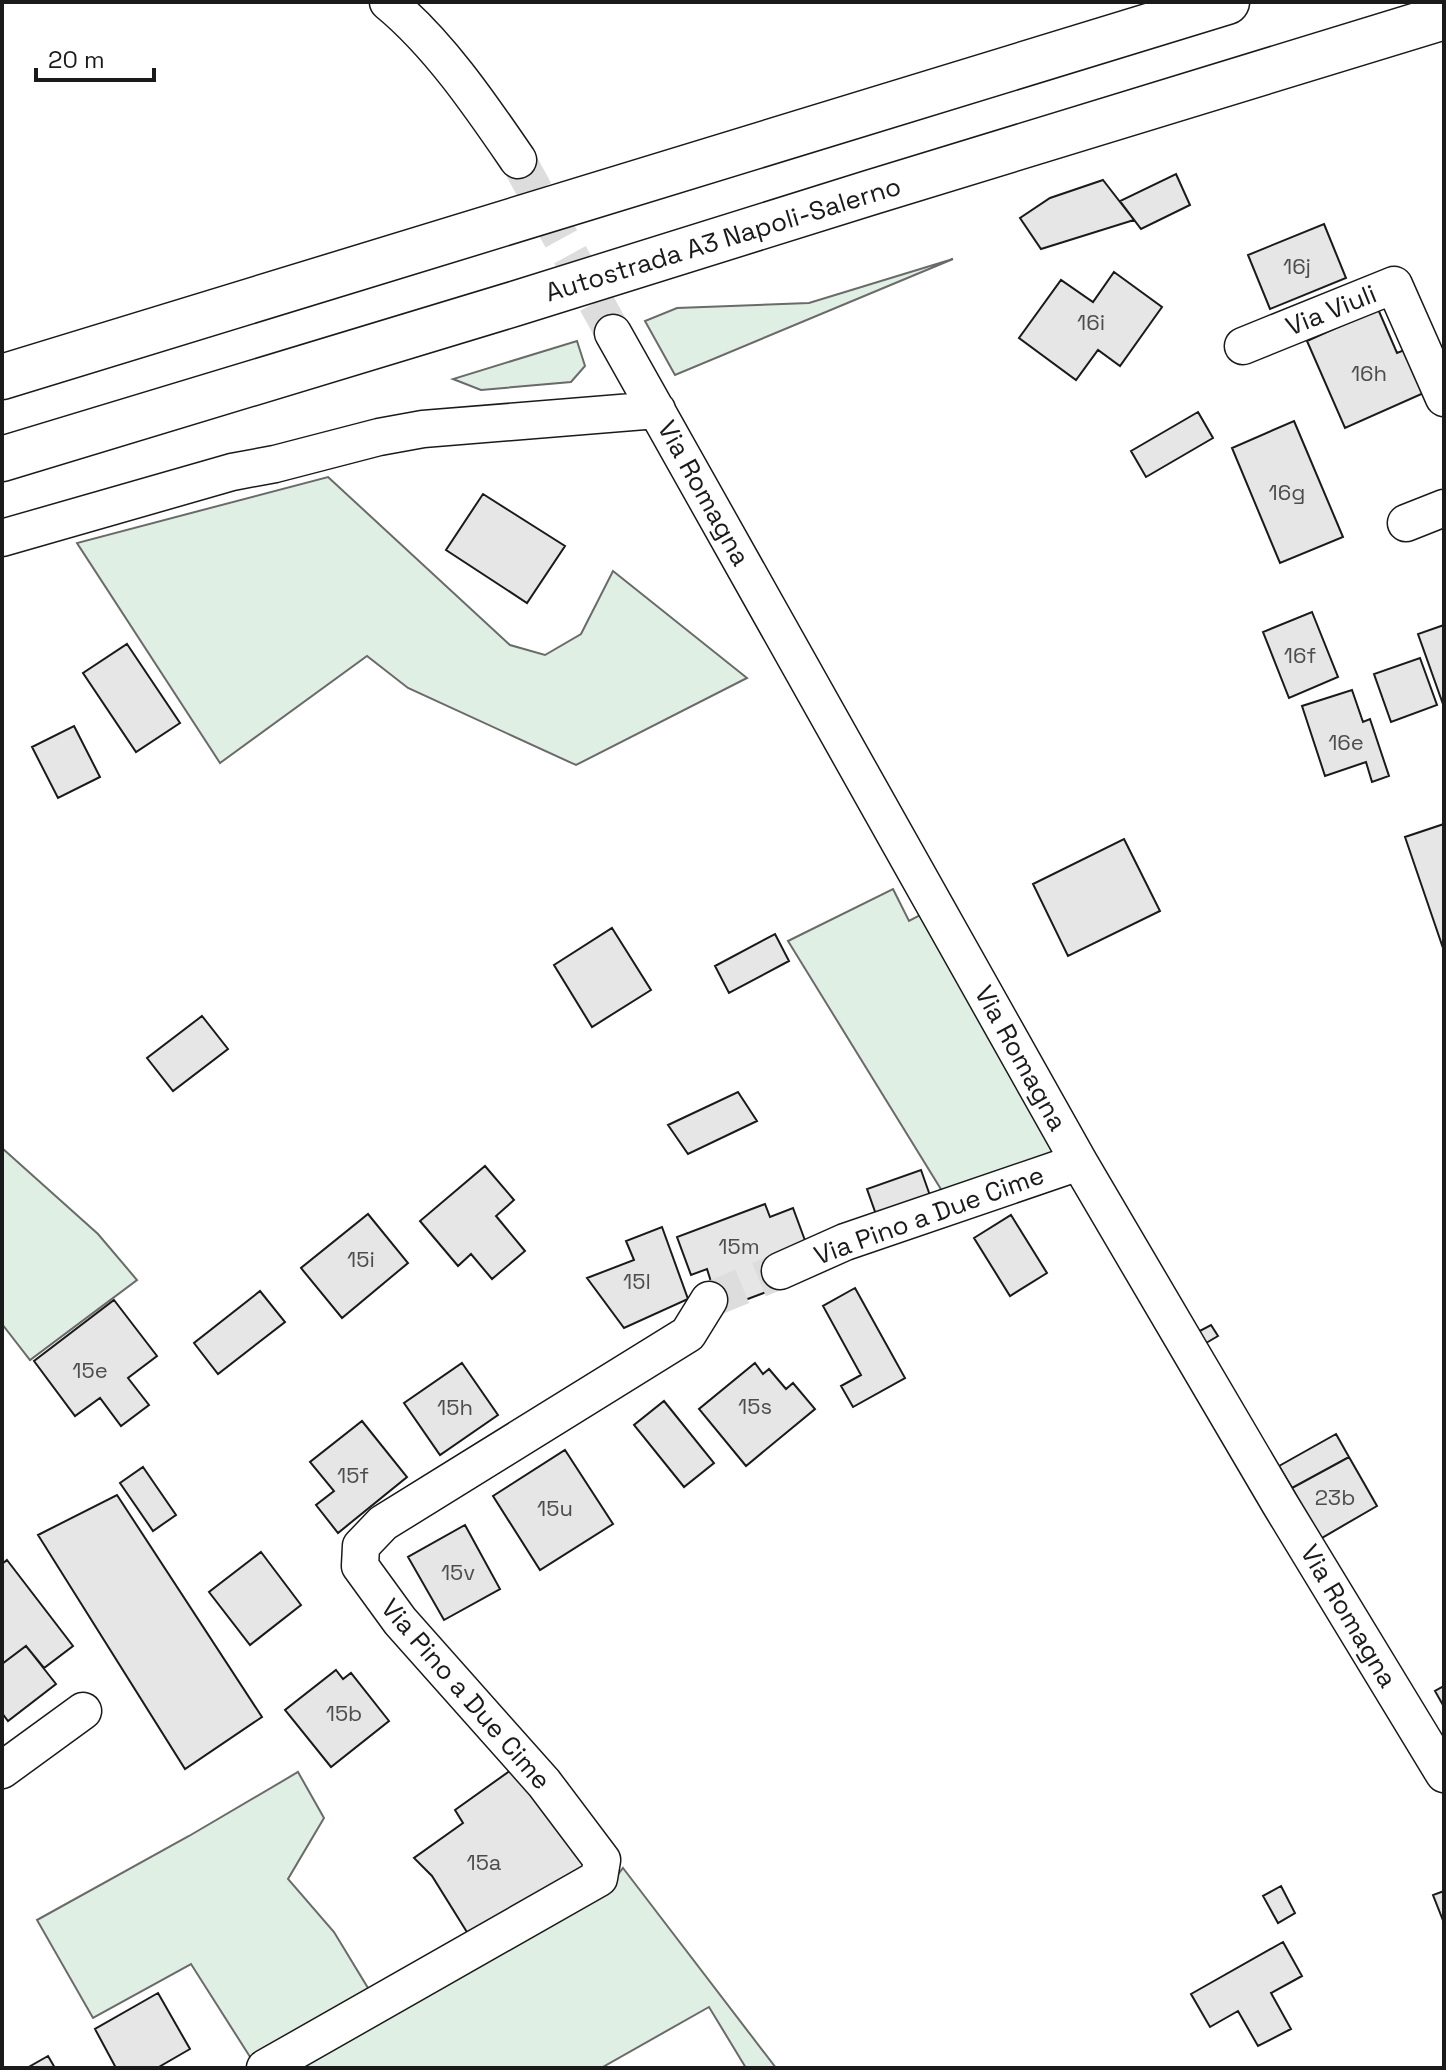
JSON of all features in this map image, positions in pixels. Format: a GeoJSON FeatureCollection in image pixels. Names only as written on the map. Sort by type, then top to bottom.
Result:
{"type":"FeatureCollection","features":[{"type":"Feature","properties":{"kind":"highway"},"geometry":{"type":"LineString","coordinates":[[2,377],[1227,2]]}},
{"type":"Feature","properties":{"kind":"highway","name":"Autostrada A3 Napoli-Salerno"},"geometry":{"type":"LineString","coordinates":[[2,459],[1444,17]]}},
{"type":"Feature","properties":{"kind":"street"},"geometry":{"type":"LineString","coordinates":[[388,2],[404,15],[469,89],[518,160]]}},
{"type":"Feature","properties":{"kind":"street","name":"Via Viuli"},"geometry":{"type":"LineString","coordinates":[[1243,346],[1394,285],[1444,398]]}},
{"type":"Feature","properties":{"kind":"street","name":"Via Romagna"},"geometry":{"type":"LineString","coordinates":[[613,333],[1079,1162],[1280,1504],[1444,1774]]}},
{"type":"Feature","properties":{"kind":"street"},"geometry":{"type":"LineString","coordinates":[[2,538],[232,472],[379,437],[423,429],[657,410]]}},
{"type":"Feature","properties":{"kind":"street"},"geometry":{"type":"LineString","coordinates":[[1406,523],[1444,508]]}},
{"type":"Feature","properties":{"kind":"street","name":"Via Pino a Due Cime"},"geometry":{"type":"LineString","coordinates":[[780,1271],[845,1242],[1079,1162]]}},
{"type":"Feature","properties":{"kind":"street","name":"Via Pino a Due Cime"},"geometry":{"type":"LineString","coordinates":[[265,2068],[599,1878],[602,1860],[544,1783],[400,1621],[360,1566],[361,1546],[383,1523],[688,1334],[709,1300]]}},
{"type":"Feature","properties":{"kind":"street"},"geometry":{"type":"LineString","coordinates":[[2,1770],[83,1711]]}},
{"type":"Feature","properties":{"kind":"green space"},"geometry":{"type":"Polygon","coordinates":[[[953,259],[675,375],[645,321],[677,308],[809,303],[953,259]]]}},
{"type":"Feature","properties":{"kind":"green space"},"geometry":{"type":"Polygon","coordinates":[[[577,341],[585,366],[571,382],[481,390],[453,379],[577,341]]]}},
{"type":"Feature","properties":{"kind":"green space"},"geometry":{"type":"Polygon","coordinates":[[[328,477],[510,645],[545,655],[581,634],[613,571],[747,678],[576,765],[408,688],[367,656],[220,763],[77,543],[328,477]]]}},
{"type":"Feature","properties":{"kind":"green space"},"geometry":{"type":"Polygon","coordinates":[[[893,889],[909,921],[922,914],[1065,1156],[947,1199],[788,941],[893,889]]]}},
{"type":"Feature","properties":{"kind":"green space"},"geometry":{"type":"Polygon","coordinates":[[[2,1148],[98,1234],[137,1280],[30,1360],[2,1324],[2,1148]]]}},
{"type":"Feature","properties":{"kind":"green space"},"geometry":{"type":"Polygon","coordinates":[[[298,1772],[324,1818],[288,1879],[334,1932],[371,1993],[252,2060],[191,1964],[93,2018],[37,1920],[298,1772]]]}},
{"type":"Feature","properties":{"kind":"green space"},"geometry":{"type":"Polygon","coordinates":[[[623,1868],[776,2068],[746,2068],[709,2007],[601,2068],[289,2068],[612,1882],[623,1868]]]}},
{"type":"Feature","properties":{"kind":"building"},"geometry":{"type":"Polygon","coordinates":[[[1176,174],[1190,205],[1141,229],[1120,201],[1176,174]]]}},
{"type":"Feature","properties":{"kind":"building"},"geometry":{"type":"Polygon","coordinates":[[[1103,180],[1134,220],[1041,249],[1020,218],[1050,198],[1103,180]]]}},
{"type":"Feature","properties":{"kind":"building"},"geometry":{"type":"Polygon","coordinates":[[[1324,224],[1346,278],[1270,309],[1248,255],[1324,224]]]}},
{"type":"Feature","properties":{"kind":"building"},"geometry":{"type":"Polygon","coordinates":[[[1114,272],[1162,307],[1120,366],[1098,350],[1076,380],[1019,338],[1061,280],[1093,302],[1114,272]]]}},
{"type":"Feature","properties":{"kind":"building"},"geometry":{"type":"Polygon","coordinates":[[[1378,309],[1397,353],[1407,349],[1426,392],[1345,428],[1307,341],[1378,309]]]}},
{"type":"Feature","properties":{"kind":"building"},"geometry":{"type":"Polygon","coordinates":[[[1198,412],[1213,438],[1146,477],[1131,451],[1198,412]]]}},
{"type":"Feature","properties":{"kind":"building"},"geometry":{"type":"Polygon","coordinates":[[[1294,421],[1343,537],[1280,563],[1232,448],[1294,421]]]}},
{"type":"Feature","properties":{"kind":"building"},"geometry":{"type":"Polygon","coordinates":[[[483,494],[565,546],[527,603],[446,550],[483,494]]]}},
{"type":"Feature","properties":{"kind":"building"},"geometry":{"type":"Polygon","coordinates":[[[1312,612],[1338,677],[1289,698],[1263,632],[1312,612]]]}},
{"type":"Feature","properties":{"kind":"building"},"geometry":{"type":"Polygon","coordinates":[[[1444,625],[1444,707],[1418,634],[1444,625]]]}},
{"type":"Feature","properties":{"kind":"building"},"geometry":{"type":"Polygon","coordinates":[[[127,644],[180,723],[136,752],[83,673],[127,644]]]}},
{"type":"Feature","properties":{"kind":"building"},"geometry":{"type":"Polygon","coordinates":[[[1420,658],[1437,705],[1391,722],[1374,674],[1420,658]]]}},
{"type":"Feature","properties":{"kind":"building"},"geometry":{"type":"Polygon","coordinates":[[[1352,690],[1363,722],[1370,719],[1389,776],[1372,782],[1366,762],[1325,776],[1302,706],[1352,690]]]}},
{"type":"Feature","properties":{"kind":"building"},"geometry":{"type":"Polygon","coordinates":[[[74,726],[100,777],[58,798],[32,747],[74,726]]]}},
{"type":"Feature","properties":{"kind":"building"},"geometry":{"type":"Polygon","coordinates":[[[1444,824],[1444,951],[1405,837],[1444,824]]]}},
{"type":"Feature","properties":{"kind":"building"},"geometry":{"type":"Polygon","coordinates":[[[1124,839],[1160,911],[1068,956],[1033,884],[1124,839]]]}},
{"type":"Feature","properties":{"kind":"building"},"geometry":{"type":"Polygon","coordinates":[[[612,928],[651,990],[592,1027],[554,965],[612,928]]]}},
{"type":"Feature","properties":{"kind":"building"},"geometry":{"type":"Polygon","coordinates":[[[775,934],[789,961],[729,993],[715,966],[775,934]]]}},
{"type":"Feature","properties":{"kind":"building"},"geometry":{"type":"Polygon","coordinates":[[[202,1016],[228,1049],[173,1091],[147,1058],[202,1016]]]}},
{"type":"Feature","properties":{"kind":"building"},"geometry":{"type":"Polygon","coordinates":[[[738,1092],[757,1121],[688,1154],[668,1125],[738,1092]]]}},
{"type":"Feature","properties":{"kind":"building"},"geometry":{"type":"Polygon","coordinates":[[[485,1166],[514,1200],[496,1216],[525,1251],[492,1279],[471,1254],[458,1266],[420,1221],[485,1166]]]}},
{"type":"Feature","properties":{"kind":"building"},"geometry":{"type":"Polygon","coordinates":[[[921,1170],[933,1204],[878,1220],[867,1189],[921,1170]]]}},
{"type":"Feature","properties":{"kind":"building"},"geometry":{"type":"Polygon","coordinates":[[[765,1204],[770,1217],[793,1208],[810,1254],[785,1285],[713,1312],[712,1285],[707,1269],[691,1275],[677,1237],[765,1204]]]}},
{"type":"Feature","properties":{"kind":"building"},"geometry":{"type":"Polygon","coordinates":[[[368,1214],[408,1263],[342,1318],[301,1268],[368,1214]]]}},
{"type":"Feature","properties":{"kind":"building"},"geometry":{"type":"Polygon","coordinates":[[[1011,1215],[1047,1273],[1010,1296],[974,1238],[1011,1215]]]}},
{"type":"Feature","properties":{"kind":"building"},"geometry":{"type":"Polygon","coordinates":[[[662,1227],[688,1299],[624,1328],[587,1278],[634,1260],[626,1241],[662,1227]]]}},
{"type":"Feature","properties":{"kind":"building"},"geometry":{"type":"Polygon","coordinates":[[[855,1288],[905,1378],[853,1407],[841,1386],[861,1375],[823,1306],[855,1288]]]}},
{"type":"Feature","properties":{"kind":"building"},"geometry":{"type":"Polygon","coordinates":[[[260,1291],[285,1322],[218,1374],[194,1343],[260,1291]]]}},
{"type":"Feature","properties":{"kind":"building"},"geometry":{"type":"Polygon","coordinates":[[[114,1300],[157,1356],[128,1378],[149,1405],[121,1426],[100,1398],[75,1416],[34,1361],[114,1300]]]}},
{"type":"Feature","properties":{"kind":"building"},"geometry":{"type":"Polygon","coordinates":[[[1211,1325],[1218,1336],[1201,1346],[1194,1334],[1211,1325]]]}},
{"type":"Feature","properties":{"kind":"building"},"geometry":{"type":"Polygon","coordinates":[[[462,1363],[498,1415],[440,1455],[404,1403],[462,1363]]]}},
{"type":"Feature","properties":{"kind":"building"},"geometry":{"type":"Polygon","coordinates":[[[755,1363],[763,1374],[769,1369],[786,1389],[793,1383],[815,1409],[746,1466],[699,1409],[755,1363]]]}},
{"type":"Feature","properties":{"kind":"building"},"geometry":{"type":"Polygon","coordinates":[[[664,1401],[714,1463],[684,1487],[634,1425],[664,1401]]]}},
{"type":"Feature","properties":{"kind":"building"},"geometry":{"type":"Polygon","coordinates":[[[362,1421],[407,1477],[338,1533],[316,1505],[334,1491],[310,1462],[362,1421]]]}},
{"type":"Feature","properties":{"kind":"building"},"geometry":{"type":"Polygon","coordinates":[[[1336,1434],[1349,1457],[1292,1488],[1279,1466],[1336,1434]]]}},
{"type":"Feature","properties":{"kind":"building"},"geometry":{"type":"Polygon","coordinates":[[[565,1450],[613,1524],[540,1570],[493,1496],[565,1450]]]}},
{"type":"Feature","properties":{"kind":"building"},"geometry":{"type":"Polygon","coordinates":[[[1349,1457],[1377,1506],[1320,1539],[1292,1488],[1349,1457]]]}},
{"type":"Feature","properties":{"kind":"building"},"geometry":{"type":"Polygon","coordinates":[[[143,1467],[176,1515],[153,1531],[120,1483],[143,1467]]]}},
{"type":"Feature","properties":{"kind":"building"},"geometry":{"type":"Polygon","coordinates":[[[117,1495],[262,1717],[185,1769],[38,1535],[117,1495]]]}},
{"type":"Feature","properties":{"kind":"building"},"geometry":{"type":"Polygon","coordinates":[[[465,1525],[500,1589],[444,1620],[408,1557],[465,1525]]]}},
{"type":"Feature","properties":{"kind":"building"},"geometry":{"type":"Polygon","coordinates":[[[261,1552],[301,1605],[250,1645],[209,1592],[261,1552]]]}},
{"type":"Feature","properties":{"kind":"building"},"geometry":{"type":"Polygon","coordinates":[[[7,1560],[73,1646],[44,1668],[26,1646],[2,1664],[2,1564],[7,1560]]]}},
{"type":"Feature","properties":{"kind":"building"},"geometry":{"type":"Polygon","coordinates":[[[26,1646],[56,1684],[8,1721],[2,1713],[2,1664],[26,1646]]]}},
{"type":"Feature","properties":{"kind":"building"},"geometry":{"type":"Polygon","coordinates":[[[336,1670],[343,1679],[351,1673],[389,1721],[331,1767],[285,1710],[336,1670]]]}},
{"type":"Feature","properties":{"kind":"building"},"geometry":{"type":"Polygon","coordinates":[[[1444,1686],[1444,1707],[1435,1691],[1444,1686]]]}},
{"type":"Feature","properties":{"kind":"building"},"geometry":{"type":"Polygon","coordinates":[[[518,1765],[594,1873],[470,1937],[432,1876],[414,1858],[463,1823],[455,1810],[518,1765]]]}},
{"type":"Feature","properties":{"kind":"building"},"geometry":{"type":"Polygon","coordinates":[[[1281,1886],[1295,1913],[1278,1923],[1263,1896],[1281,1886]]]}},
{"type":"Feature","properties":{"kind":"building"},"geometry":{"type":"Polygon","coordinates":[[[1444,1891],[1444,1923],[1433,1895],[1444,1891]]]}},
{"type":"Feature","properties":{"kind":"building"},"geometry":{"type":"Polygon","coordinates":[[[1283,1942],[1302,1976],[1271,1993],[1291,2029],[1258,2046],[1238,2011],[1210,2027],[1191,1994],[1283,1942]]]}},
{"type":"Feature","properties":{"kind":"building"},"geometry":{"type":"Polygon","coordinates":[[[158,1993],[190,2049],[157,2068],[116,2068],[95,2029],[158,1993]]]}},
{"type":"Feature","properties":{"kind":"building"},"geometry":{"type":"Polygon","coordinates":[[[48,2056],[55,2068],[27,2068],[48,2056]]]}},
{"type":"Feature","properties":{"kind":"tunnel"},"geometry":{"type":"LineString","coordinates":[[518,160],[613,333]]}},
{"type":"Feature","properties":{"kind":"tunnel"},"geometry":{"type":"LineString","coordinates":[[709,1300],[780,1271]]}}]}
